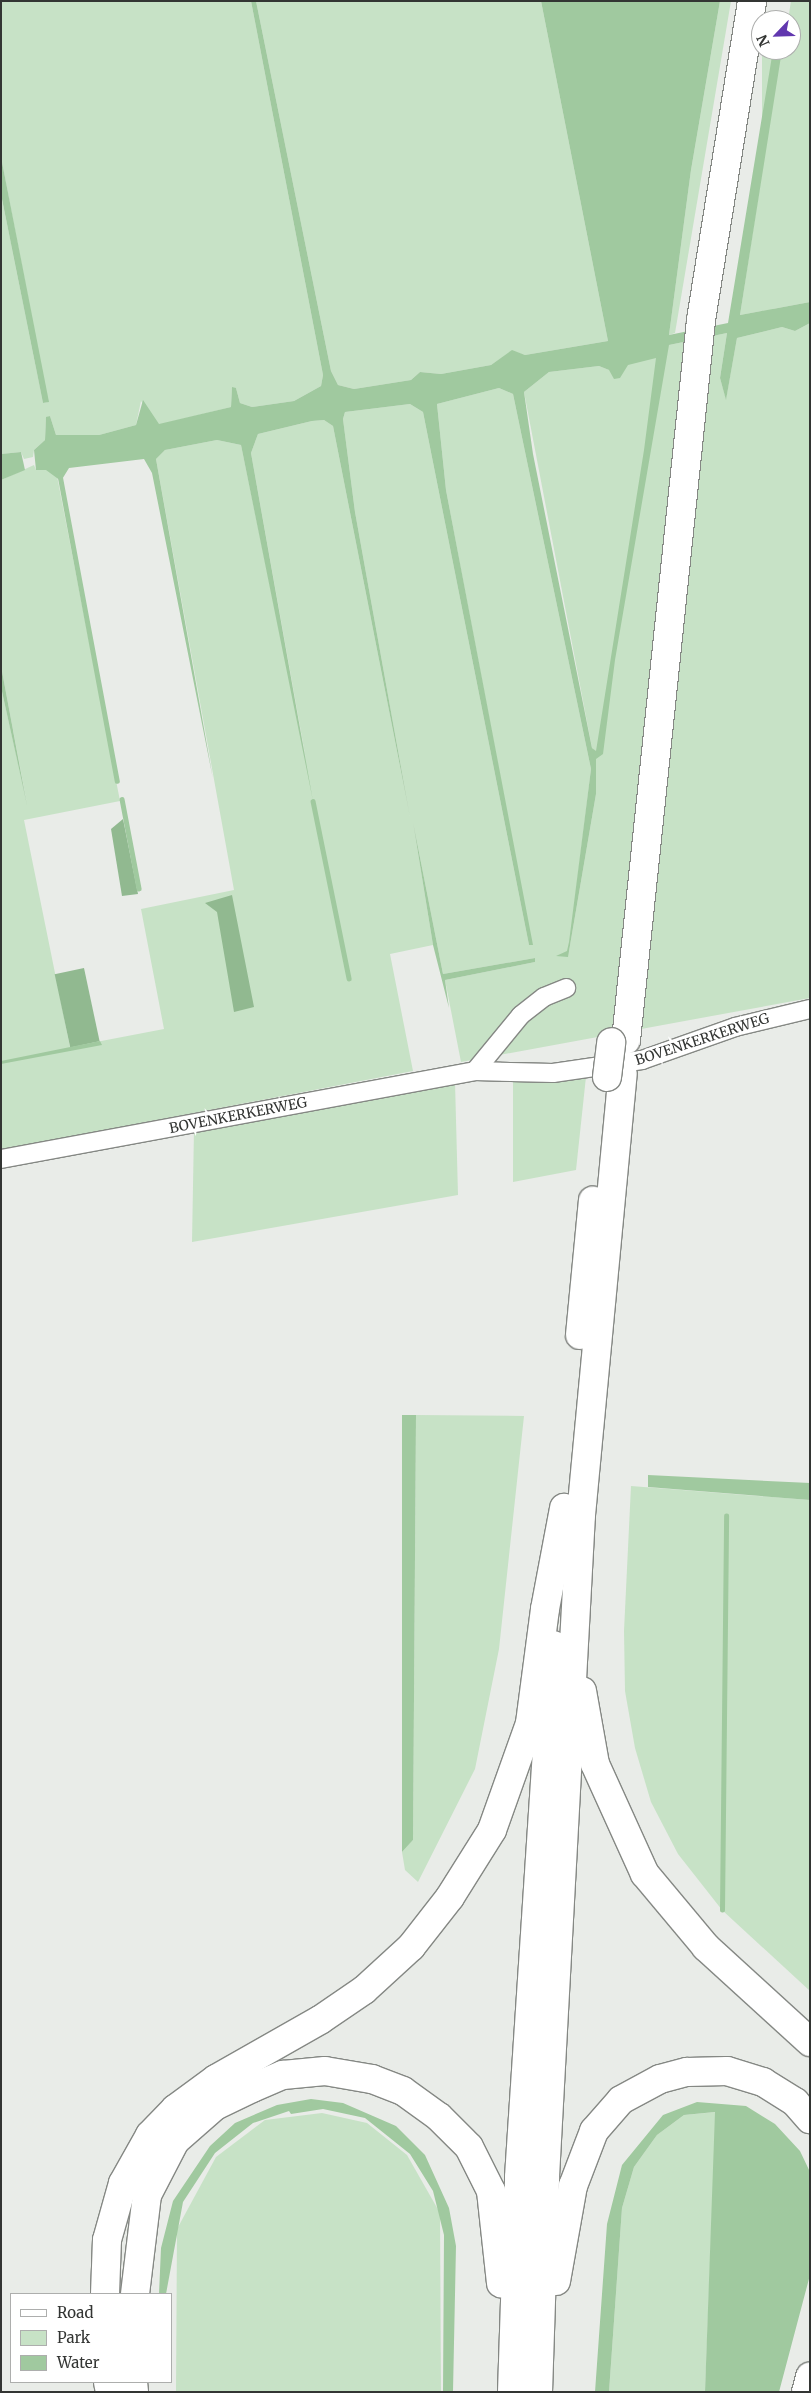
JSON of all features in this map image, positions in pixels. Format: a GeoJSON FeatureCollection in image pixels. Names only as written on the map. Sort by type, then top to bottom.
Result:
{"type":"FeatureCollection","features":[{"type":"Feature","properties":{"kind":"highway"},"geometry":{"type":"LineString","coordinates":[[512,2392],[519,2177],[573,1512],[618,1041],[676,583],[676,539],[700,332],[752,1]]}},
{"type":"Feature","properties":{"kind":"highway"},"geometry":{"type":"LineString","coordinates":[[573,1512],[583,1703],[595,1764],[616,1818],[645,1874],[675,1912],[706,1947],[810,2042]]}},
{"type":"Feature","properties":{"kind":"highway"},"geometry":{"type":"LineString","coordinates":[[105,2293],[107,2240],[123,2183],[150,2136],[175,2109],[216,2079],[320,2020],[364,1990],[411,1947],[450,1898],[492,1830],[530,1723],[545,1609],[573,1512]]}},
{"type":"Feature","properties":{"kind":"highway"},"geometry":{"type":"LineString","coordinates":[[538,2392],[573,1512]]}},
{"type":"Feature","properties":{"kind":"highway"},"geometry":{"type":"LineString","coordinates":[[135,2293],[147,2195],[175,2141],[215,2106],[283,2075],[325,2071],[372,2079],[403,2091],[439,2118],[469,2147],[490,2191],[501,2270],[504,2392]]}},
{"type":"Feature","properties":{"kind":"highway"},"geometry":{"type":"LineString","coordinates":[[539,2363],[573,2186],[594,2131],[621,2100],[660,2078],[687,2072],[727,2071],[763,2082],[795,2102],[810,2119]]}},
{"type":"Feature","properties":{"kind":"highway"},"geometry":{"type":"LineString","coordinates":[[806,2392],[810,2377]]}},
{"type":"Feature","properties":{"kind":"street"},"geometry":{"type":"LineString","coordinates":[[475,1071],[521,1015],[544,997],[566,988]]}},
{"type":"Feature","properties":{"kind":"street","name":"BOVENKERKERWEG"},"geometry":{"type":"LineString","coordinates":[[1,1159],[475,1071],[553,1073],[642,1060],[736,1027],[810,1008]]}},
{"type":"Feature","properties":{"kind":"green space"},"geometry":{"type":"Polygon","coordinates":[[[1,1],[251,1],[323,375],[321,386],[294,401],[252,407],[240,403],[236,388],[232,388],[231,407],[158,425],[141,401],[136,425],[99,435],[56,435],[50,416],[46,418],[45,440],[34,450],[33,457],[24,459],[21,452],[1,454],[1,194],[43,403],[48,402],[1,157],[1,1]]]}},
{"type":"Feature","properties":{"kind":"green space"},"geometry":{"type":"Polygon","coordinates":[[[256,1],[541,1],[608,341],[525,355],[512,351],[491,365],[441,374],[420,372],[411,380],[354,389],[338,385],[331,371],[256,1]]]}},
{"type":"Feature","properties":{"kind":"green space"},"geometry":{"type":"Polygon","coordinates":[[[720,1],[731,1],[675,333],[669,335],[691,170],[720,1]]]}},
{"type":"Feature","properties":{"kind":"green space"},"geometry":{"type":"Polygon","coordinates":[[[791,1],[810,1],[810,302],[740,315],[779,62],[780,60],[801,60],[801,10],[790,10],[791,1]]]}},
{"type":"Feature","properties":{"kind":"green space"},"geometry":{"type":"Polygon","coordinates":[[[762,60],[773,60],[773,328],[762,328],[762,60]]]}},
{"type":"Feature","properties":{"kind":"green space"},"geometry":{"type":"Polygon","coordinates":[[[810,323],[810,998],[461,1062],[445,980],[535,962],[535,958],[443,974],[413,822],[433,945],[390,954],[413,1071],[1,1150],[1,687],[27,804],[1,666],[1,480],[34,465],[36,470],[46,469],[57,476],[120,801],[24,820],[70,1047],[164,1029],[141,909],[234,890],[156,459],[165,450],[217,440],[241,445],[306,760],[251,453],[258,434],[312,421],[324,420],[333,426],[410,817],[355,512],[343,419],[345,412],[410,404],[423,412],[529,945],[532,945],[446,490],[437,404],[499,388],[513,394],[591,769],[568,957],[596,794],[596,752],[592,748],[524,392],[549,372],[599,366],[609,370],[669,345],[727,333],[720,378],[726,399],[737,338],[782,327],[795,331],[810,323]]]}},
{"type":"Feature","properties":{"kind":"green space"},"geometry":{"type":"Polygon","coordinates":[[[588,1058],[576,1170],[513,1182],[513,1071],[588,1058]]]}},
{"type":"Feature","properties":{"kind":"green space"},"geometry":{"type":"Polygon","coordinates":[[[455,1082],[458,1195],[192,1242],[194,1129],[455,1082]]]}},
{"type":"Feature","properties":{"kind":"green space"},"geometry":{"type":"Polygon","coordinates":[[[416,1415],[524,1416],[499,1649],[475,1769],[418,1882],[405,1870],[402,1852],[413,1840],[416,1415]]]}},
{"type":"Feature","properties":{"kind":"green space"},"geometry":{"type":"Polygon","coordinates":[[[631,1486],[810,1500],[810,1991],[722,1910],[678,1854],[651,1802],[635,1748],[625,1691],[624,1631],[631,1486]]]}},
{"type":"Feature","properties":{"kind":"green space"},"geometry":{"type":"Polygon","coordinates":[[[716,2112],[705,2392],[609,2392],[622,2208],[634,2167],[657,2135],[684,2115],[716,2112]]]}},
{"type":"Feature","properties":{"kind":"green space"},"geometry":{"type":"Polygon","coordinates":[[[322,2113],[367,2123],[407,2155],[440,2213],[441,2392],[176,2392],[177,2229],[216,2157],[265,2120],[322,2113]]]}},
{"type":"Feature","properties":{"kind":"shaded area"},"geometry":{"type":"Polygon","coordinates":[[[123,819],[138,894],[122,896],[111,829],[123,819]]]}},
{"type":"Feature","properties":{"kind":"shaded area"},"geometry":{"type":"Polygon","coordinates":[[[232,895],[254,1007],[234,1012],[217,912],[205,903],[232,895]]]}},
{"type":"Feature","properties":{"kind":"shaded area"},"geometry":{"type":"Polygon","coordinates":[[[84,968],[100,1041],[70,1048],[55,974],[84,968]]]}},
{"type":"Feature","properties":{"kind":"water"},"geometry":{"type":"Polygon","coordinates":[[[251,1],[256,1],[331,371],[338,385],[354,389],[411,380],[420,372],[441,374],[491,365],[512,350],[525,355],[608,341],[541,1],[720,1],[691,170],[669,335],[728,323],[771,60],[780,60],[740,315],[810,302],[810,323],[795,331],[782,327],[737,338],[726,400],[720,378],[727,333],[669,345],[615,660],[603,754],[596,759],[596,794],[568,957],[556,956],[567,951],[569,942],[591,769],[513,394],[499,388],[437,404],[446,490],[533,945],[529,945],[423,412],[410,404],[345,412],[343,419],[355,512],[410,817],[333,426],[324,420],[312,421],[258,434],[251,453],[313,801],[241,445],[217,440],[165,450],[156,459],[213,779],[152,473],[144,459],[69,468],[61,481],[46,470],[36,470],[34,450],[45,440],[46,417],[50,416],[56,435],[99,435],[136,425],[143,400],[159,424],[231,407],[232,387],[236,388],[240,403],[252,407],[294,401],[321,386],[323,375],[251,1]],[[656,358],[628,365],[620,378],[614,379],[609,370],[599,366],[549,372],[524,392],[533,454],[592,748],[596,751],[644,450],[656,358]]]}},
{"type":"Feature","properties":{"kind":"water"},"geometry":{"type":"Polygon","coordinates":[[[1,157],[49,402],[43,403],[1,194],[1,157]]]}},
{"type":"Feature","properties":{"kind":"water"},"geometry":{"type":"Polygon","coordinates":[[[21,452],[25,470],[1,480],[1,454],[21,452]]]}},
{"type":"Feature","properties":{"kind":"water"},"geometry":{"type":"Polygon","coordinates":[[[1,666],[27,805],[1,687],[1,666]]]}},
{"type":"Feature","properties":{"kind":"water"},"geometry":{"type":"Polygon","coordinates":[[[413,822],[443,974],[535,958],[535,962],[445,980],[449,1008],[433,945],[413,822]]]}},
{"type":"Feature","properties":{"kind":"water"},"geometry":{"type":"Polygon","coordinates":[[[100,1041],[102,1045],[1,1064],[1,1061],[100,1041]]]}},
{"type":"Feature","properties":{"kind":"water"},"geometry":{"type":"Polygon","coordinates":[[[402,1415],[416,1415],[413,1840],[402,1852],[402,1415]]]}},
{"type":"Feature","properties":{"kind":"water"},"geometry":{"type":"Polygon","coordinates":[[[648,1475],[810,1483],[810,1500],[648,1487],[648,1475]]]}},
{"type":"Feature","properties":{"kind":"water"},"geometry":{"type":"Polygon","coordinates":[[[311,2099],[343,2103],[396,2126],[425,2155],[449,2208],[456,2246],[453,2392],[443,2392],[444,2235],[433,2191],[410,2154],[365,2118],[323,2109],[291,2114],[289,2111],[253,2123],[215,2153],[183,2202],[166,2293],[159,2293],[161,2248],[173,2201],[210,2146],[235,2123],[277,2105],[311,2099]]]}},
{"type":"Feature","properties":{"kind":"water"},"geometry":{"type":"Polygon","coordinates":[[[697,2102],[746,2106],[775,2124],[800,2151],[810,2172],[810,2275],[779,2392],[705,2392],[715,2112],[684,2115],[657,2135],[634,2167],[622,2208],[609,2392],[595,2392],[607,2224],[622,2165],[663,2115],[697,2102]]]}},
{"type":"Feature","properties":{"kind":"waterway"},"geometry":{"type":"LineString","coordinates":[[60,475],[117,781]]}},
{"type":"Feature","properties":{"kind":"waterway"},"geometry":{"type":"LineString","coordinates":[[122,799],[139,888]]}},
{"type":"Feature","properties":{"kind":"waterway"},"geometry":{"type":"LineString","coordinates":[[313,801],[349,978]]}},
{"type":"Feature","properties":{"kind":"waterway"},"geometry":{"type":"LineString","coordinates":[[722,1910],[726,1516]]}}]}
